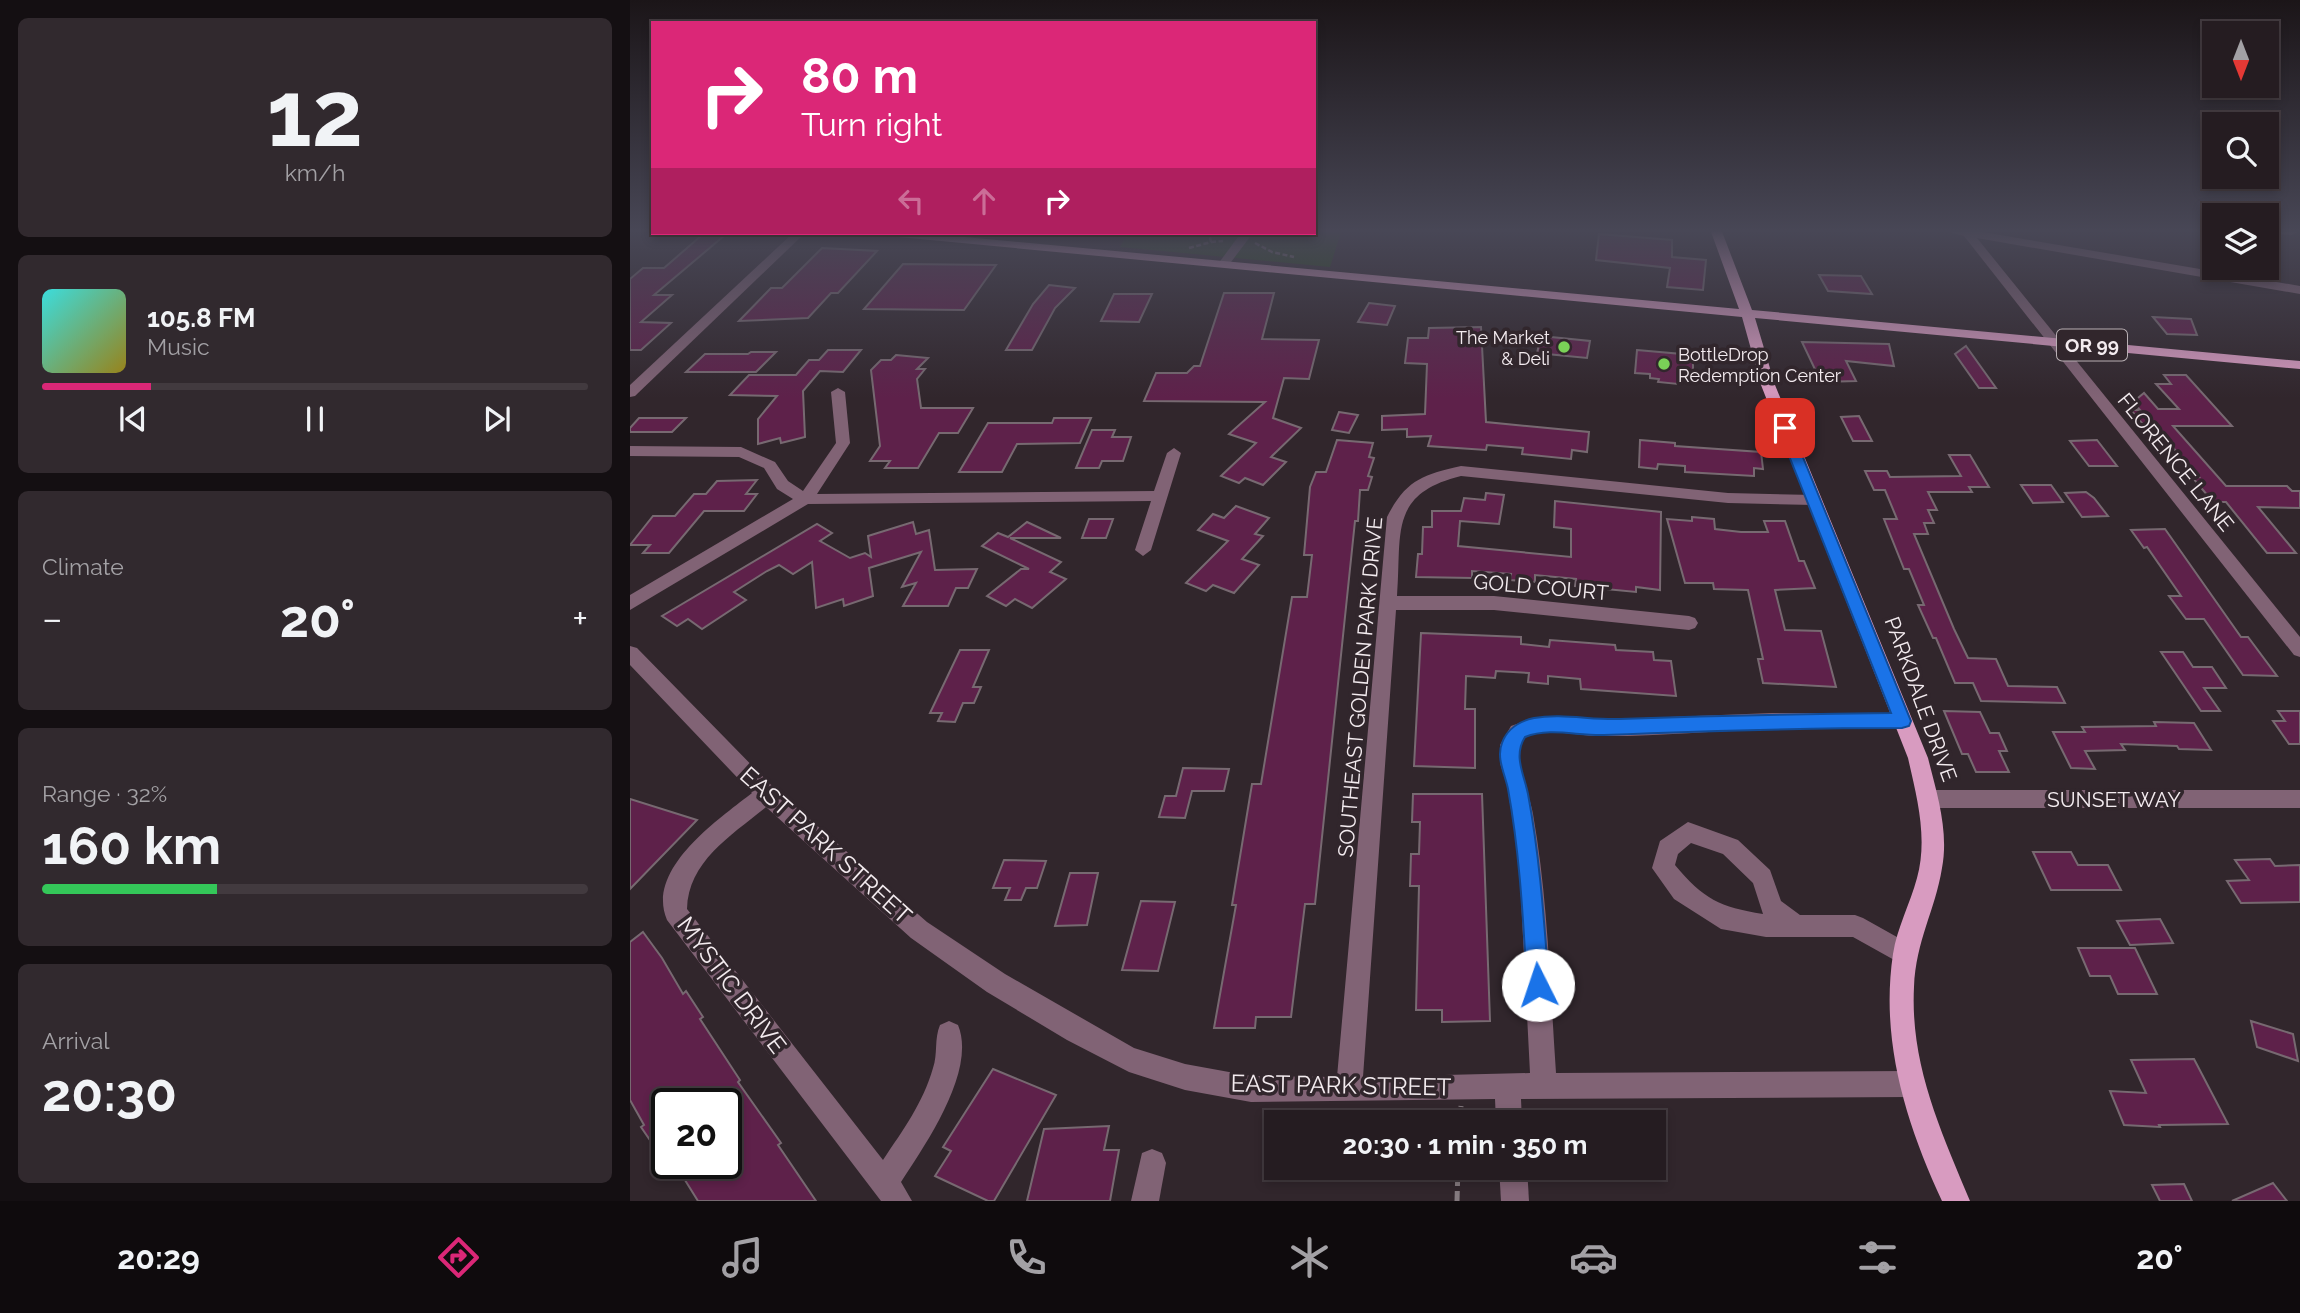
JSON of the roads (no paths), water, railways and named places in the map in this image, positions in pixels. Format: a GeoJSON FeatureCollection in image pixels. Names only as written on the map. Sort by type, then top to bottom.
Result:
{"type":"FeatureCollection","features":[{"type":"Feature","properties":{"kind":"main road","name":"OR 99"},"geometry":{"type":"LineString","coordinates":[[1449,285],[2300,365]]}},
{"type":"Feature","properties":{"kind":"main road","name":"PARKDALE DRIVE"},"geometry":{"type":"LineString","coordinates":[[1736,285],[1768,385],[1918,758],[1928,799],[1934,835],[1931,868],[1905,954],[1901,1020],[1909,1084],[1933,1154],[1956,1201]]}},
{"type":"Feature","properties":{"kind":"street"},"geometry":{"type":"LineString","coordinates":[[630,393],[744,285]]}},
{"type":"Feature","properties":{"kind":"street","name":"FLORENCE LANE"},"geometry":{"type":"LineString","coordinates":[[2008,285],[2300,650]]}},
{"type":"Feature","properties":{"kind":"street"},"geometry":{"type":"LineString","coordinates":[[2272,285],[2300,290]]}},
{"type":"Feature","properties":{"kind":"street"},"geometry":{"type":"LineString","coordinates":[[630,603],[805,499],[843,443],[838,392]]}},
{"type":"Feature","properties":{"kind":"street"},"geometry":{"type":"LineString","coordinates":[[630,451],[741,452],[771,465],[782,485],[805,499],[1162,496]]}},
{"type":"Feature","properties":{"kind":"street"},"geometry":{"type":"LineString","coordinates":[[1143,550],[1174,453]]}},
{"type":"Feature","properties":{"kind":"street","name":"SOUTHEAST GOLDEN PARK DRIVE"},"geometry":{"type":"LineString","coordinates":[[1349,1090],[1395,517],[1406,494],[1427,479],[1461,471],[1728,498],[1814,500]]}},
{"type":"Feature","properties":{"kind":"street","name":"GOLD COURT"},"geometry":{"type":"LineString","coordinates":[[1388,603],[1494,603],[1689,623]]}},
{"type":"Feature","properties":{"kind":"street","name":"EAST PARK STREET"},"geometry":{"type":"LineString","coordinates":[[630,653],[766,794],[919,930],[996,982],[1076,1031],[1129,1059],[1185,1077],[1251,1089],[1909,1084]]}},
{"type":"Feature","properties":{"kind":"street"},"geometry":{"type":"LineString","coordinates":[[1544,1086],[1530,859],[1517,785],[1510,763],[1510,745],[1518,732],[1534,726],[1555,724],[1593,728],[1772,721],[1902,721]]}},
{"type":"Feature","properties":{"kind":"street","name":"MYSTIC DRIVE"},"geometry":{"type":"LineString","coordinates":[[766,794],[693,858],[679,879],[673,897],[675,912],[891,1192],[928,1116],[947,1066],[949,1034]]}},
{"type":"Feature","properties":{"kind":"street","name":"SUNSET WAY"},"geometry":{"type":"LineString","coordinates":[[1928,799],[2300,799]]}},
{"type":"Feature","properties":{"kind":"street"},"geometry":{"type":"LineString","coordinates":[[1795,925],[1772,908],[1762,877],[1730,847],[1688,832],[1668,848],[1663,868],[1682,891],[1721,918],[1766,926],[1855,926],[1905,954]]}},
{"type":"Feature","properties":{"kind":"street"},"geometry":{"type":"LineString","coordinates":[[1507,1086],[1508,1110]]}},
{"type":"Feature","properties":{"kind":"street"},"geometry":{"type":"LineString","coordinates":[[1145,1201],[1152,1163]]}},
{"type":"Feature","properties":{"kind":"street"},"geometry":{"type":"LineString","coordinates":[[1514,1180],[1515,1201]]}},
{"type":"Feature","properties":{"kind":"place","name":"The Market & Deli"},"geometry":{"type":"Point","coordinates":[1564,347]}},
{"type":"Feature","properties":{"kind":"place","name":"BottleDrop Redemption Center"},"geometry":{"type":"Point","coordinates":[1664,364]}}]}
